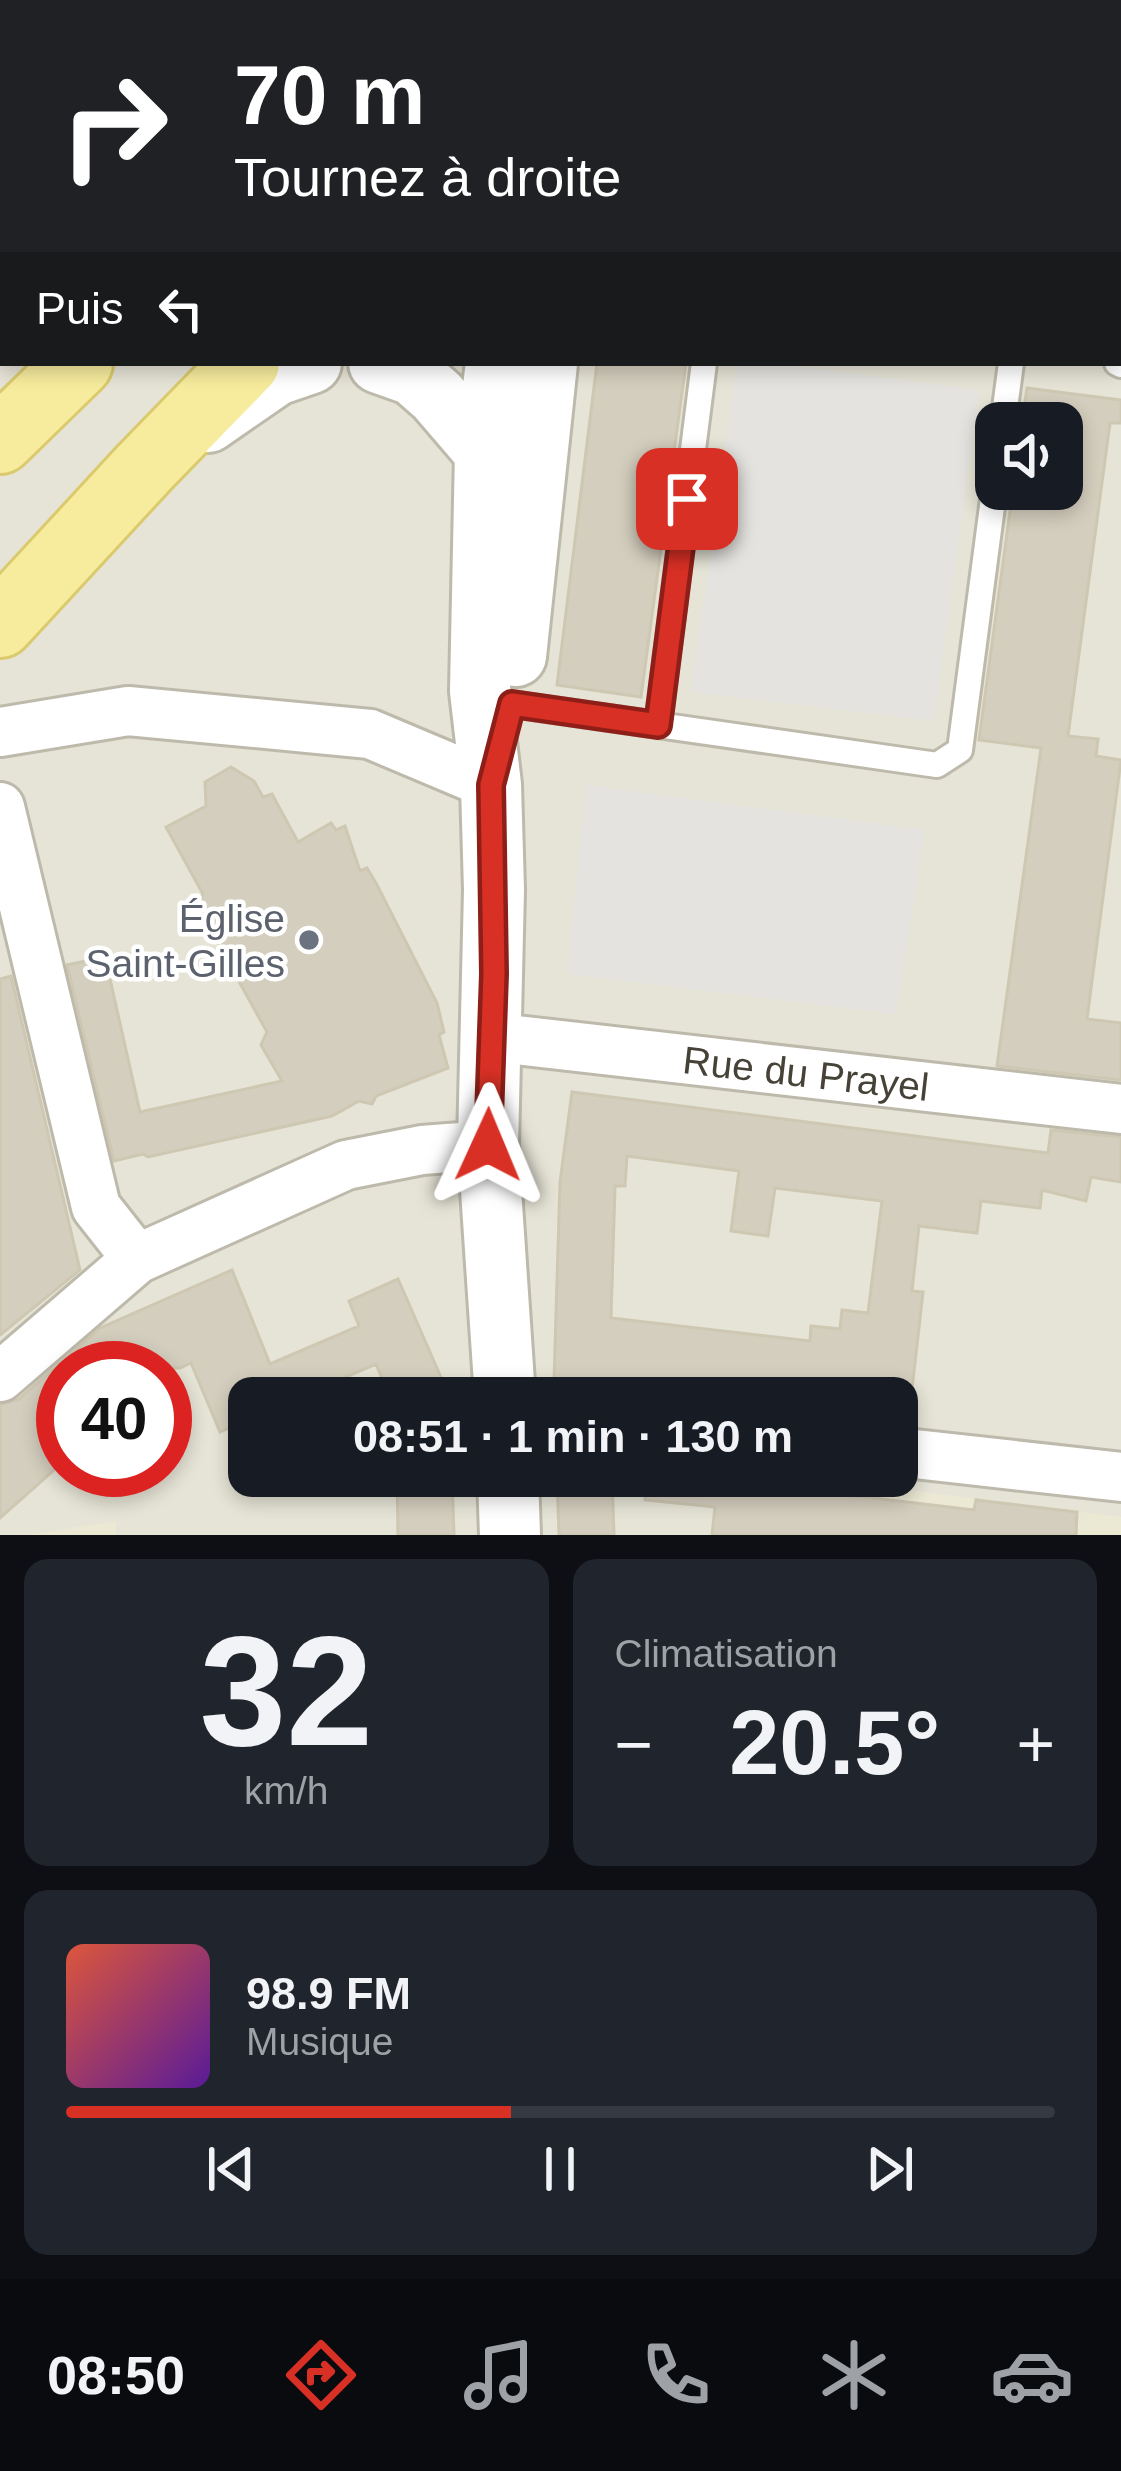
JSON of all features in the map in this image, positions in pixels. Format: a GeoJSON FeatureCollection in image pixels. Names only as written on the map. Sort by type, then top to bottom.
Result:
{"type":"FeatureCollection","features":[{"type":"Feature","properties":{"kind":"main road"},"geometry":{"type":"LineString","coordinates":[[0,440],[76,366]]}},
{"type":"Feature","properties":{"kind":"main road"},"geometry":{"type":"LineString","coordinates":[[0,624],[243,366]]}},
{"type":"Feature","properties":{"kind":"street"},"geometry":{"type":"LineString","coordinates":[[144,468],[276,375],[302,366]]}},
{"type":"Feature","properties":{"kind":"street"},"geometry":{"type":"LineString","coordinates":[[387,366],[425,385],[485,452]]}},
{"type":"Feature","properties":{"kind":"street"},"geometry":{"type":"LineString","coordinates":[[496,366],[485,452],[480,691],[491,785],[494,911],[488,1145],[504,1377]]}},
{"type":"Feature","properties":{"kind":"street"},"geometry":{"type":"LineString","coordinates":[[491,785],[512,704],[547,366]]}},
{"type":"Feature","properties":{"kind":"street"},"geometry":{"type":"LineString","coordinates":[[0,732],[128,711],[370,734],[491,785]]}},
{"type":"Feature","properties":{"kind":"street"},"geometry":{"type":"LineString","coordinates":[[0,807],[96,1207],[137,1259]]}},
{"type":"Feature","properties":{"kind":"street","name":"Rue du Prayel"},"geometry":{"type":"LineString","coordinates":[[490,1037],[1121,1109]]}},
{"type":"Feature","properties":{"kind":"street"},"geometry":{"type":"LineString","coordinates":[[0,1377],[137,1259],[346,1165],[422,1150],[488,1145]]}},
{"type":"Feature","properties":{"kind":"street"},"geometry":{"type":"LineString","coordinates":[[918,1454],[1121,1477]]}},
{"type":"Feature","properties":{"kind":"street"},"geometry":{"type":"LineString","coordinates":[[508,1497],[509,1535]]}},
{"type":"Feature","properties":{"kind":"lane"},"geometry":{"type":"LineString","coordinates":[[658,725],[704,366]]}},
{"type":"Feature","properties":{"kind":"lane"},"geometry":{"type":"LineString","coordinates":[[1006,402],[1011,366]]}},
{"type":"Feature","properties":{"kind":"lane"},"geometry":{"type":"LineString","coordinates":[[512,704],[938,765],[960,750],[992,510]]}},
{"type":"Feature","properties":{"kind":"shaded area"},"geometry":{"type":"Polygon","coordinates":[[[0,366],[1121,366],[1121,1535],[0,1535],[0,366]]]}},
{"type":"Feature","properties":{"kind":"shaded area"},"geometry":{"type":"Polygon","coordinates":[[[737,366],[796,366],[979,390],[934,721],[691,692],[737,366]]]}},
{"type":"Feature","properties":{"kind":"shaded area"},"geometry":{"type":"Polygon","coordinates":[[[586,785],[925,830],[896,1014],[567,974],[586,785]]]}},
{"type":"Feature","properties":{"kind":"shaded area"},"geometry":{"type":"Polygon","coordinates":[[[918,1491],[1121,1517],[1121,1535],[844,1535],[849,1497],[918,1497],[918,1491]]]}},
{"type":"Feature","properties":{"kind":"shaded area"},"geometry":{"type":"Polygon","coordinates":[[[116,1521],[116,1535],[26,1535],[116,1521]]]}},
{"type":"Feature","properties":{"kind":"building"},"geometry":{"type":"Polygon","coordinates":[[[597,366],[686,366],[641,697],[557,685],[597,366]]]}},
{"type":"Feature","properties":{"kind":"building"},"geometry":{"type":"Polygon","coordinates":[[[1027,388],[1121,400],[1121,423],[1110,423],[1068,736],[1098,739],[1096,756],[1121,760],[1087,1019],[1121,1023],[1121,1080],[997,1066],[1041,748],[979,740],[1010,510],[1083,510],[1083,402],[1025,402],[1027,388]]]}},
{"type":"Feature","properties":{"kind":"building","name":"Église Saint-Gilles"},"geometry":{"type":"Polygon","coordinates":[[[231,767],[254,781],[263,797],[272,794],[298,842],[331,823],[336,830],[345,826],[360,871],[367,868],[377,885],[437,1003],[448,1068],[376,1096],[372,1104],[359,1101],[332,1116],[114,1161],[67,965],[105,957],[140,1112],[282,1081],[261,1045],[267,1032],[197,906],[203,894],[166,827],[206,806],[205,782],[231,767]]]}},
{"type":"Feature","properties":{"kind":"building"},"geometry":{"type":"Polygon","coordinates":[[[11,976],[80,1270],[0,1335],[0,979],[11,976]]]}},
{"type":"Feature","properties":{"kind":"building"},"geometry":{"type":"Polygon","coordinates":[[[572,1092],[1048,1153],[1051,1130],[1121,1137],[1121,1182],[1091,1177],[1086,1201],[1042,1190],[1040,1208],[981,1201],[977,1233],[919,1226],[912,1291],[923,1292],[913,1377],[554,1377],[560,1182],[572,1092]],[[627,1156],[625,1186],[615,1186],[611,1318],[810,1341],[811,1326],[840,1329],[842,1310],[868,1313],[882,1201],[775,1188],[768,1236],[731,1231],[739,1171],[627,1156]]]}},
{"type":"Feature","properties":{"kind":"building"},"geometry":{"type":"Polygon","coordinates":[[[232,1270],[270,1364],[359,1326],[349,1301],[398,1279],[441,1377],[381,1377],[376,1364],[346,1377],[228,1377],[228,1428],[220,1432],[192,1365],[192,1341],[85,1341],[100,1328],[232,1270]]]}},
{"type":"Feature","properties":{"kind":"building"},"geometry":{"type":"Polygon","coordinates":[[[36,1384],[36,1486],[0,1518],[0,1405],[19,1399],[36,1384]]]}},
{"type":"Feature","properties":{"kind":"building"},"geometry":{"type":"Polygon","coordinates":[[[397,1497],[453,1497],[454,1535],[398,1535],[397,1497]]]}},
{"type":"Feature","properties":{"kind":"building"},"geometry":{"type":"Polygon","coordinates":[[[558,1497],[613,1497],[614,1535],[559,1535],[558,1497]]]}},
{"type":"Feature","properties":{"kind":"building"},"geometry":{"type":"Polygon","coordinates":[[[865,1497],[974,1510],[976,1500],[1077,1512],[1076,1535],[712,1535],[715,1507],[645,1500],[865,1497]]]}},
{"type":"Feature","properties":{"kind":"place","name":"Église Saint-Gilles"},"geometry":{"type":"Point","coordinates":[309,940]}},
{"type":"Feature","properties":{"kind":"route"},"geometry":{"type":"LineString","coordinates":[[488,1145],[494,974],[491,785],[512,704],[658,725],[687,499]]}}]}
